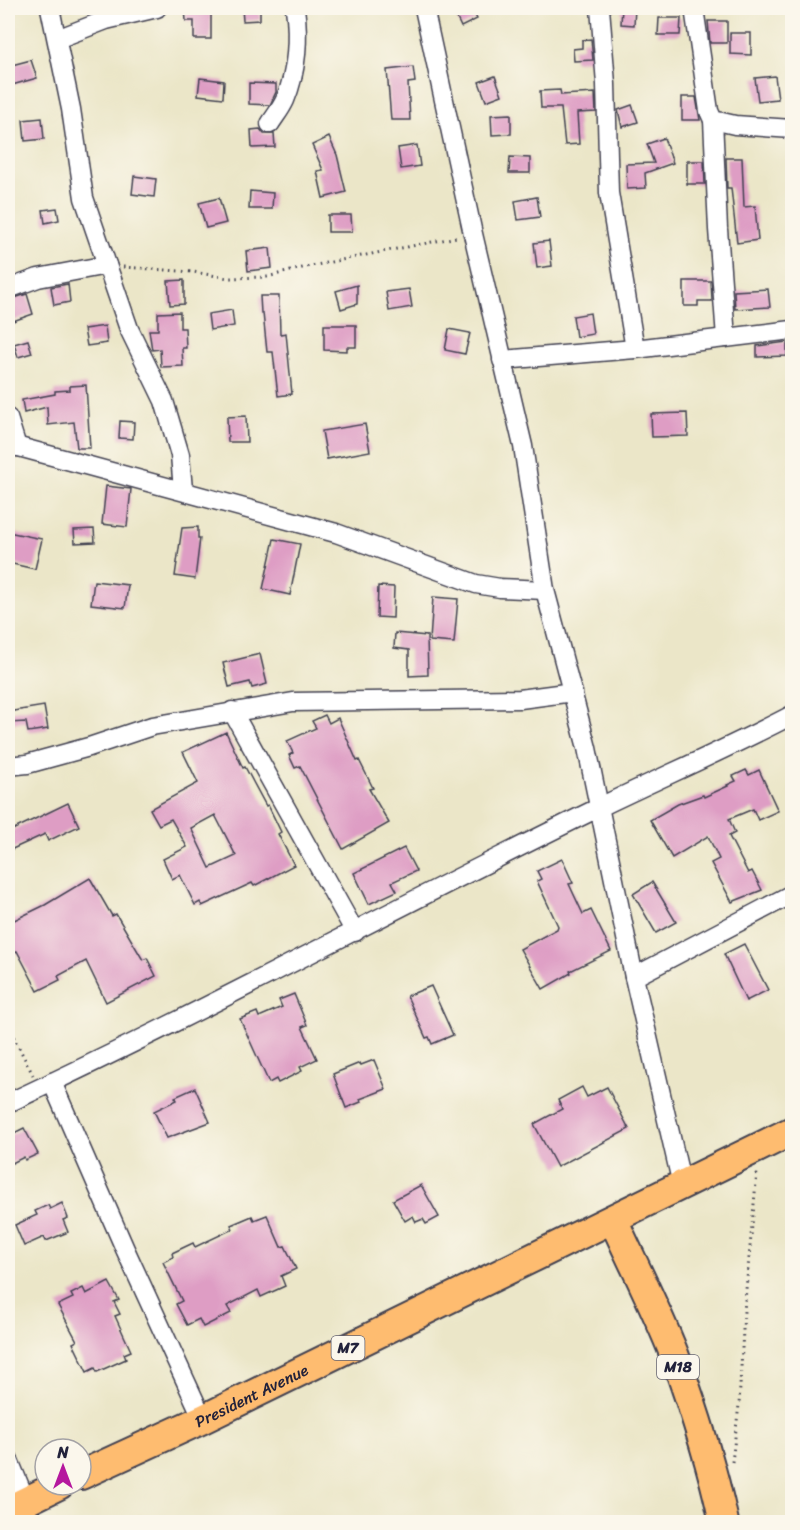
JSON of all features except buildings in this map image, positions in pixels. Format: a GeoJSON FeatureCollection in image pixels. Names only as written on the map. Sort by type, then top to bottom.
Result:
{"type":"FeatureCollection","features":[{"type":"Feature","properties":{"kind":"main road","name":"M7"},"geometry":{"type":"LineString","coordinates":[[613,1219],[792,1131]]}},
{"type":"Feature","properties":{"kind":"main road"},"geometry":{"type":"LineString","coordinates":[[638,1275],[636,1255],[638,1235],[644,1216],[654,1199]]}},
{"type":"Feature","properties":{"kind":"main road","name":"President Avenue"},"geometry":{"type":"LineString","coordinates":[[93,1469],[203,1419],[613,1219]]}},
{"type":"Feature","properties":{"kind":"main road","name":"M18"},"geometry":{"type":"LineString","coordinates":[[613,1219],[673,1353],[693,1410],[718,1493],[724,1522]]}},
{"type":"Feature","properties":{"kind":"main road"},"geometry":{"type":"LineString","coordinates":[[564,1243],[585,1242],[606,1248],[624,1259],[638,1275]]}},
{"type":"Feature","properties":{"kind":"main road"},"geometry":{"type":"LineString","coordinates":[[17,1505],[34,1497]]}},
{"type":"Feature","properties":{"kind":"street"},"geometry":{"type":"LineString","coordinates":[[50,8],[75,132],[84,198],[129,329],[164,401],[180,455],[183,490]]}},
{"type":"Feature","properties":{"kind":"street"},"geometry":{"type":"LineString","coordinates":[[57,39],[106,20],[157,8]]}},
{"type":"Feature","properties":{"kind":"street"},"geometry":{"type":"LineString","coordinates":[[270,124],[285,101],[290,84],[296,56],[295,8]]}},
{"type":"Feature","properties":{"kind":"street"},"geometry":{"type":"LineString","coordinates":[[424,8],[473,234],[524,446],[545,590],[573,692],[600,807],[634,976],[682,1185]]}},
{"type":"Feature","properties":{"kind":"street"},"geometry":{"type":"LineString","coordinates":[[600,8],[606,84],[609,193],[635,349]]}},
{"type":"Feature","properties":{"kind":"street"},"geometry":{"type":"LineString","coordinates":[[694,8],[709,111],[713,120],[726,338]]}},
{"type":"Feature","properties":{"kind":"street"},"geometry":{"type":"LineString","coordinates":[[713,120],[735,125],[792,129]]}},
{"type":"Feature","properties":{"kind":"street"},"geometry":{"type":"LineString","coordinates":[[8,289],[38,278],[107,265]]}},
{"type":"Feature","properties":{"kind":"street"},"geometry":{"type":"LineString","coordinates":[[502,360],[635,349],[792,330]]}},
{"type":"Feature","properties":{"kind":"street"},"geometry":{"type":"LineString","coordinates":[[8,418],[12,446],[183,490],[336,533],[476,584],[500,588],[545,590]]}},
{"type":"Feature","properties":{"kind":"street"},"geometry":{"type":"LineString","coordinates":[[8,766],[27,764],[89,747],[152,726],[292,702],[520,699],[573,692]]}},
{"type":"Feature","properties":{"kind":"street"},"geometry":{"type":"LineString","coordinates":[[232,711],[355,932]]}},
{"type":"Feature","properties":{"kind":"street"},"geometry":{"type":"LineString","coordinates":[[8,1103],[355,932],[600,807],[733,746],[792,716]]}},
{"type":"Feature","properties":{"kind":"street"},"geometry":{"type":"LineString","coordinates":[[634,976],[792,894]]}},
{"type":"Feature","properties":{"kind":"street"},"geometry":{"type":"LineString","coordinates":[[46,1085],[203,1419]]}},
{"type":"Feature","properties":{"kind":"street"},"geometry":{"type":"LineString","coordinates":[[8,1458],[17,1505]]}},
{"type":"Feature","properties":{"kind":"path"},"geometry":{"type":"LineString","coordinates":[[107,265],[193,272],[228,278],[267,278],[306,267],[473,234]]}},
{"type":"Feature","properties":{"kind":"path"},"geometry":{"type":"LineString","coordinates":[[8,1026],[46,1085]]}},
{"type":"Feature","properties":{"kind":"path"},"geometry":{"type":"LineString","coordinates":[[718,1493],[733,1461],[759,1148]]}}]}
